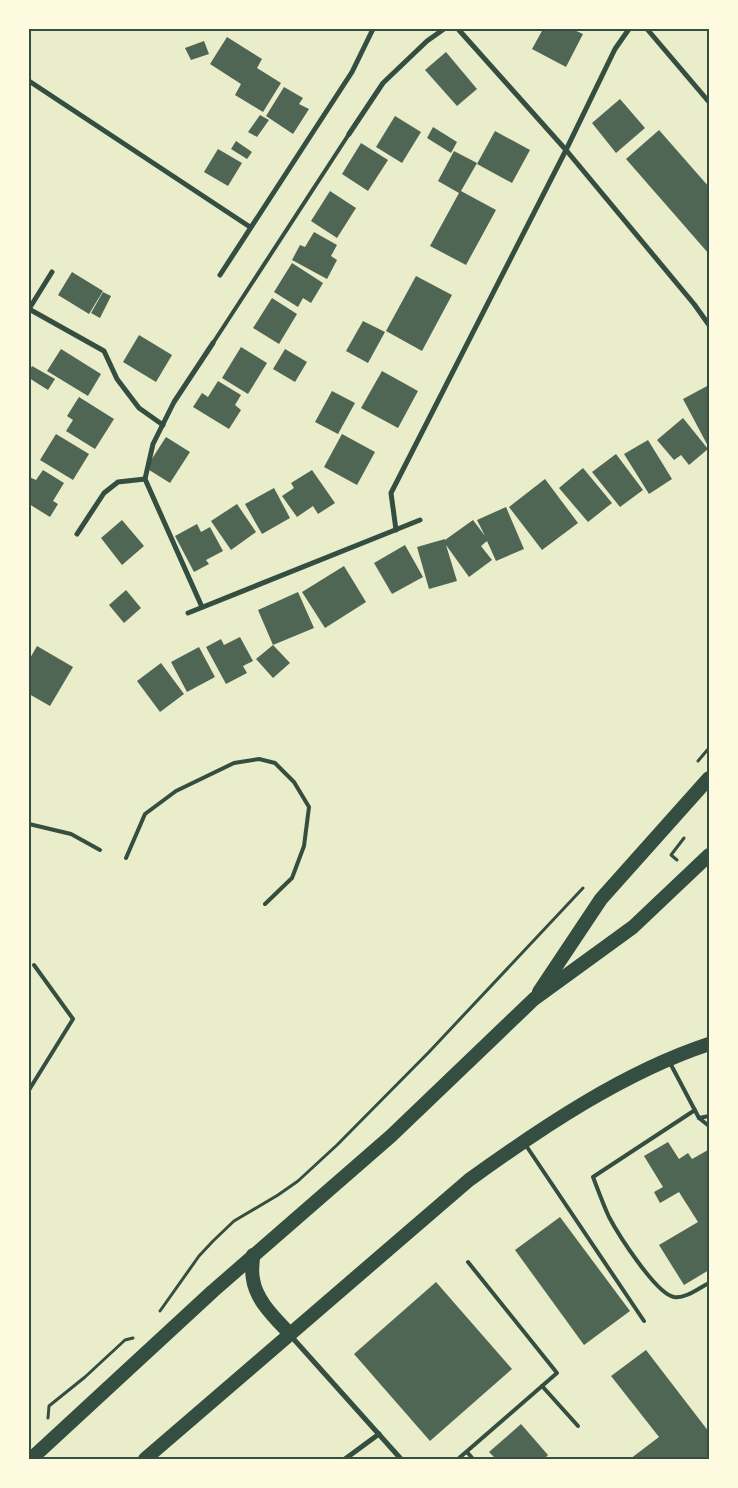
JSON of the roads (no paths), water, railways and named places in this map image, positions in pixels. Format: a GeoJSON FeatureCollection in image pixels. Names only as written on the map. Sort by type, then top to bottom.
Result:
{"type":"FeatureCollection","features":[{"type":"Feature","properties":{"kind":"highway"},"geometry":{"type":"LineString","coordinates":[[534,999],[601,899],[709,778]]}},
{"type":"Feature","properties":{"kind":"highway"},"geometry":{"type":"LineString","coordinates":[[31,1459],[253,1255],[391,1136],[534,999],[634,928],[709,854]]}},
{"type":"Feature","properties":{"kind":"highway"},"geometry":{"type":"LineString","coordinates":[[695,1049],[709,1034]]}},
{"type":"Feature","properties":{"kind":"highway"},"geometry":{"type":"LineString","coordinates":[[145,1459],[452,1194],[524,1142],[624,1082],[668,1059],[709,1044]]}},
{"type":"Feature","properties":{"kind":"highway"},"geometry":{"type":"LineString","coordinates":[[253,1255],[253,1279],[257,1292],[290,1334]]}},
{"type":"Feature","properties":{"kind":"street"},"geometry":{"type":"LineString","coordinates":[[220,275],[352,72],[373,29]]}},
{"type":"Feature","properties":{"kind":"street"},"geometry":{"type":"LineString","coordinates":[[349,134],[383,83],[427,41],[444,29]]}},
{"type":"Feature","properties":{"kind":"street"},"geometry":{"type":"LineString","coordinates":[[458,29],[566,150],[694,304],[709,325]]}},
{"type":"Feature","properties":{"kind":"street"},"geometry":{"type":"LineString","coordinates":[[396,530],[391,494],[566,150],[615,49],[629,29]]}},
{"type":"Feature","properties":{"kind":"street"},"geometry":{"type":"LineString","coordinates":[[647,29],[709,102]]}},
{"type":"Feature","properties":{"kind":"street"},"geometry":{"type":"LineString","coordinates":[[29,81],[250,228]]}},
{"type":"Feature","properties":{"kind":"street"},"geometry":{"type":"LineString","coordinates":[[52,272],[29,309],[104,351],[117,379],[139,408],[163,425]]}},
{"type":"Feature","properties":{"kind":"street"},"geometry":{"type":"LineString","coordinates":[[202,607],[145,479],[153,444],[174,402],[213,344]]}},
{"type":"Feature","properties":{"kind":"street"},"geometry":{"type":"LineString","coordinates":[[77,534],[104,493],[118,482],[145,479]]}},
{"type":"Feature","properties":{"kind":"street"},"geometry":{"type":"LineString","coordinates":[[188,613],[420,520]]}},
{"type":"Feature","properties":{"kind":"street"},"geometry":{"type":"LineString","coordinates":[[290,1334],[402,1459]]}},
{"type":"Feature","properties":{"kind":"street"},"geometry":{"type":"LineString","coordinates":[[345,1459],[379,1434]]}},
{"type":"Feature","properties":{"kind":"lane"},"geometry":{"type":"LineString","coordinates":[[213,344],[349,134]]}},
{"type":"Feature","properties":{"kind":"lane"},"geometry":{"type":"LineString","coordinates":[[126,858],[145,814],[176,791],[234,763],[259,759],[276,763],[294,782],[309,807],[304,846],[292,878],[265,904]]}},
{"type":"Feature","properties":{"kind":"lane"},"geometry":{"type":"LineString","coordinates":[[29,824],[71,834],[100,850]]}},
{"type":"Feature","properties":{"kind":"lane"},"geometry":{"type":"LineString","coordinates":[[29,1090],[73,1019],[34,964]]}},
{"type":"Feature","properties":{"kind":"lane"},"geometry":{"type":"LineString","coordinates":[[668,1059],[695,1110],[700,1118],[709,1126]]}},
{"type":"Feature","properties":{"kind":"lane"},"geometry":{"type":"LineString","coordinates":[[695,1110],[593,1177],[609,1217],[638,1263],[662,1291],[673,1297],[683,1296],[709,1283]]}},
{"type":"Feature","properties":{"kind":"lane"},"geometry":{"type":"LineString","coordinates":[[700,1118],[709,1116]]}},
{"type":"Feature","properties":{"kind":"lane"},"geometry":{"type":"LineString","coordinates":[[524,1142],[644,1322]]}},
{"type":"Feature","properties":{"kind":"lane"},"geometry":{"type":"LineString","coordinates":[[458,1459],[557,1372],[468,1262]]}},
{"type":"Feature","properties":{"kind":"lane"},"geometry":{"type":"LineString","coordinates":[[542,1386],[578,1426]]}},
{"type":"Feature","properties":{"kind":"lane"},"geometry":{"type":"LineString","coordinates":[[466,1452],[473,1459]]}}]}
